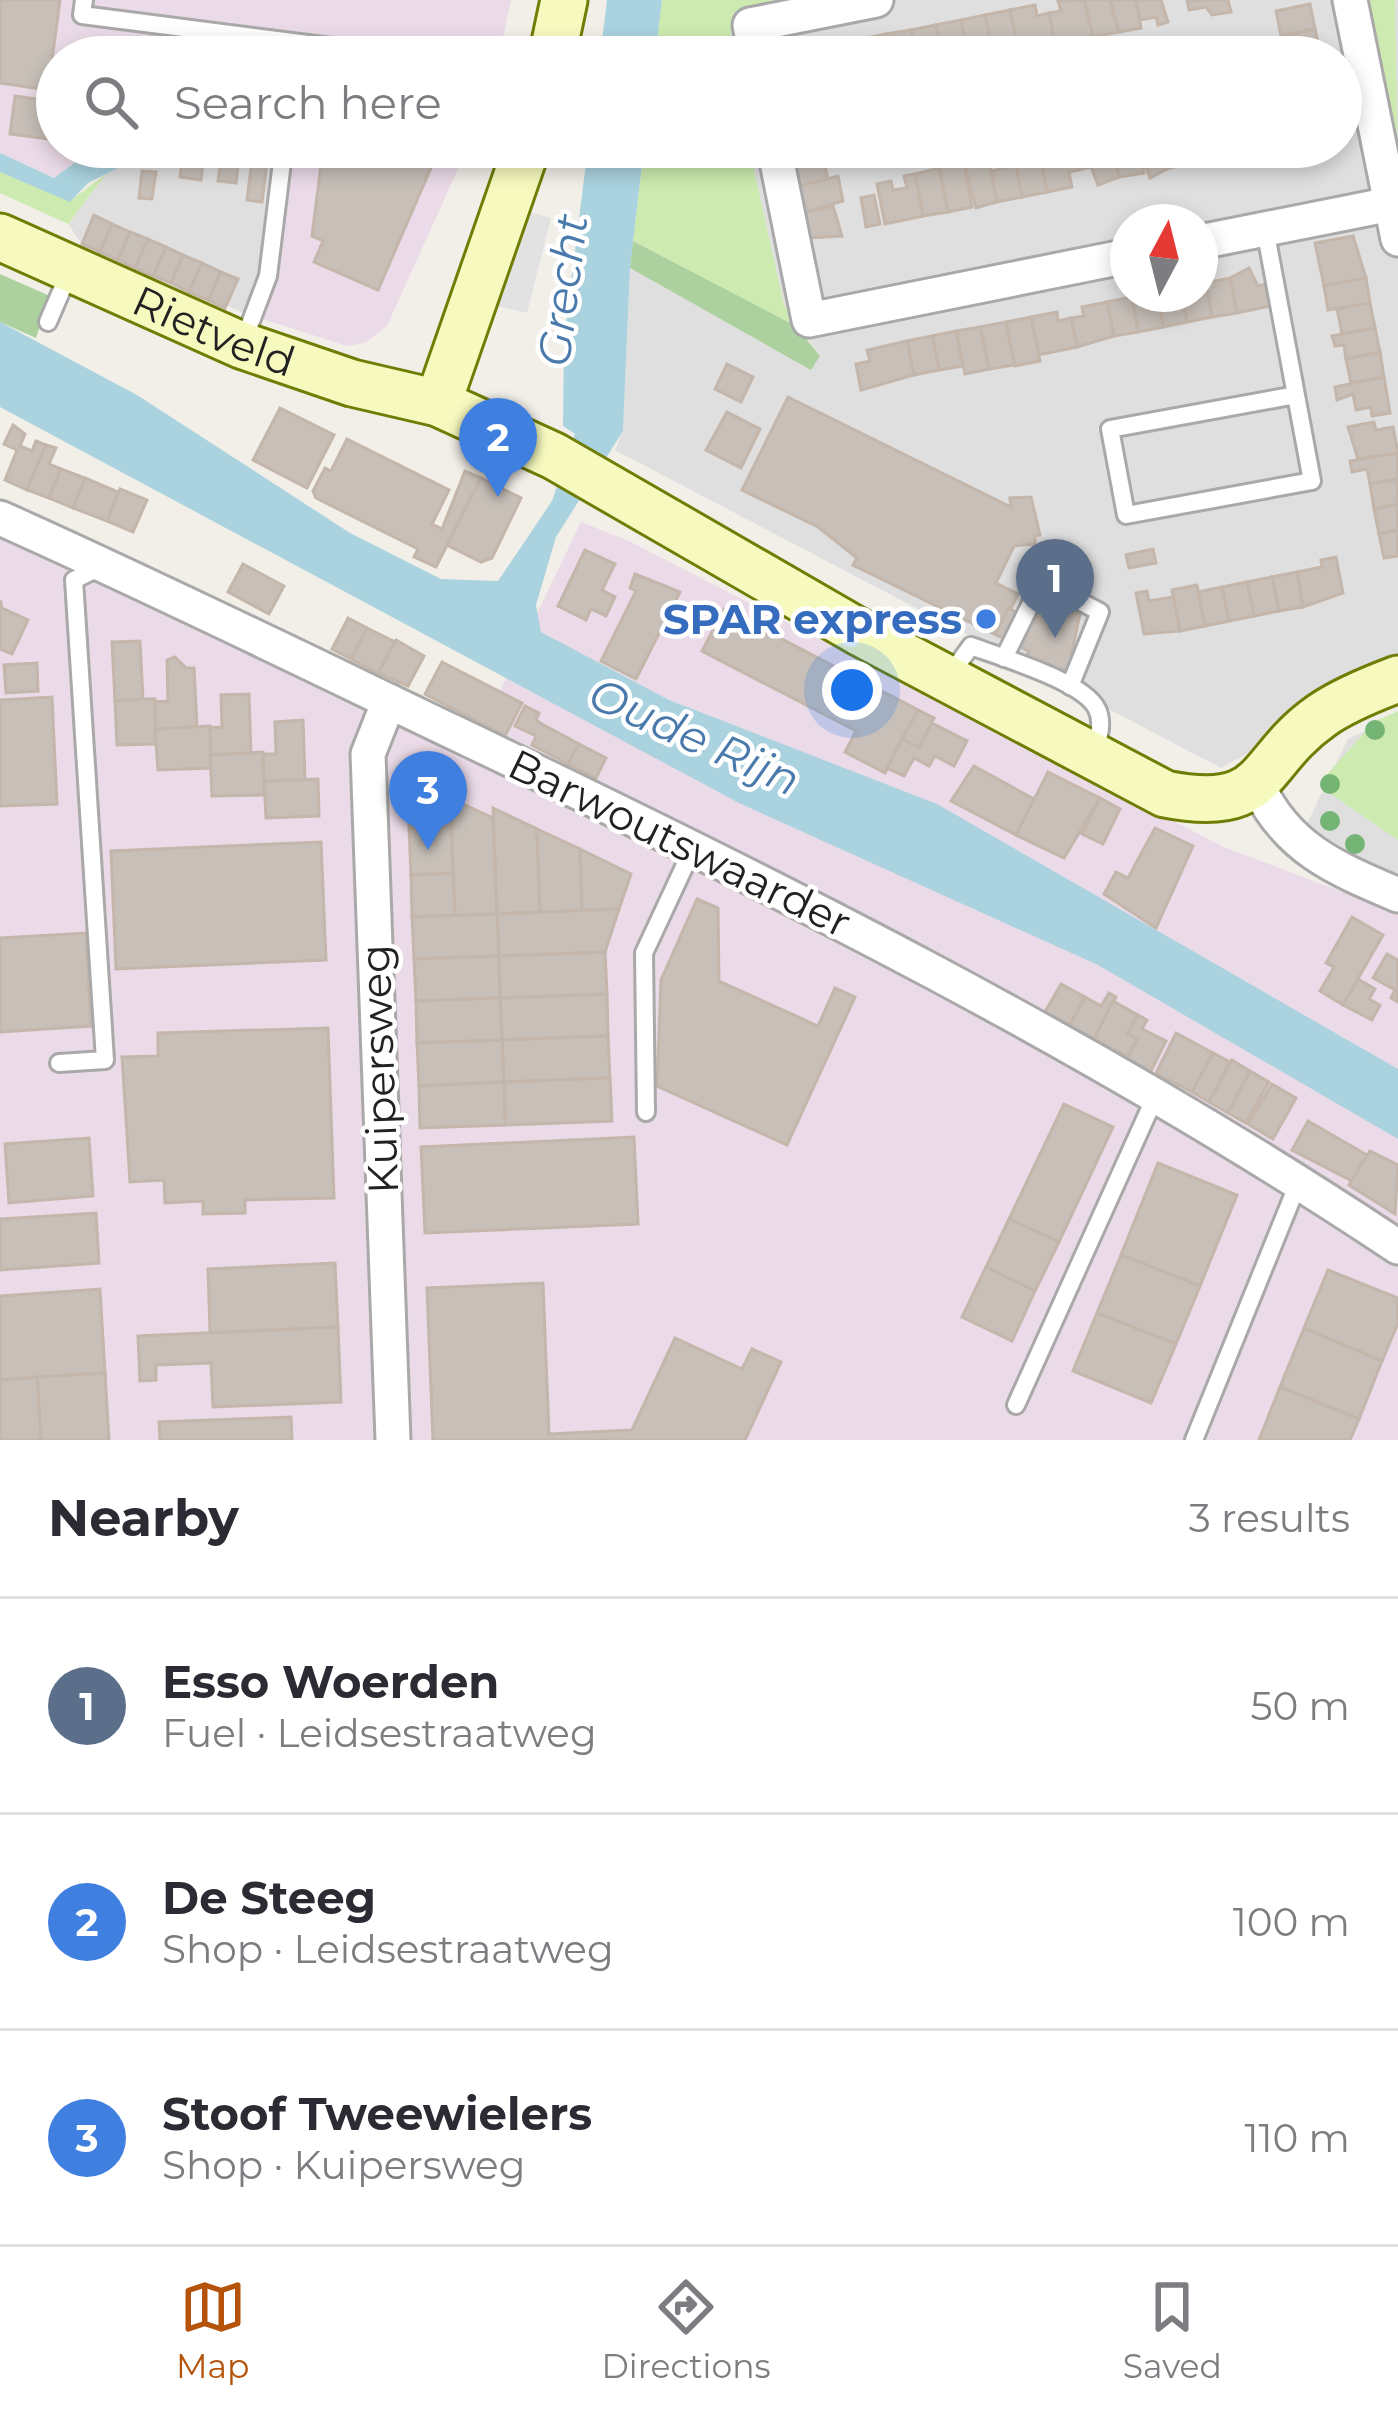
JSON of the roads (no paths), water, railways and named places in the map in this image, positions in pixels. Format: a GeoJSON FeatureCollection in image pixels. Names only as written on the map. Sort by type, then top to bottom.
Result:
{"type":"FeatureCollection","features":[{"type":"Feature","properties":{"kind":"main road"},"geometry":{"type":"LineString","coordinates":[[556,36],[564,0]]}},
{"type":"Feature","properties":{"kind":"main road"},"geometry":{"type":"LineString","coordinates":[[438,403],[520,168]]}},
{"type":"Feature","properties":{"kind":"main road","name":"Rietveld"},"geometry":{"type":"LineString","coordinates":[[0,237],[241,345],[352,383],[438,403],[554,456],[947,679],[1165,794],[1203,802],[1258,786]]}},
{"type":"Feature","properties":{"kind":"main road"},"geometry":{"type":"LineString","coordinates":[[1258,786],[1321,716],[1398,679]]}},
{"type":"Feature","properties":{"kind":"street"},"geometry":{"type":"LineString","coordinates":[[752,36],[750,25],[808,7],[876,0]]}},
{"type":"Feature","properties":{"kind":"street"},"geometry":{"type":"LineString","coordinates":[[1350,0],[1357,36]]}},
{"type":"Feature","properties":{"kind":"street"},"geometry":{"type":"LineString","coordinates":[[1362,60],[1398,239]]}},
{"type":"Feature","properties":{"kind":"street"},"geometry":{"type":"LineString","coordinates":[[778,168],[809,320],[1110,260]]}},
{"type":"Feature","properties":{"kind":"street"},"geometry":{"type":"LineString","coordinates":[[1218,238],[1391,204]]}},
{"type":"Feature","properties":{"kind":"street","name":"Barwoutswaarder"},"geometry":{"type":"LineString","coordinates":[[0,518],[694,847],[949,977],[1156,1095],[1398,1247]]}},
{"type":"Feature","properties":{"kind":"street","name":"Kuipersweg"},"geometry":{"type":"LineString","coordinates":[[389,701],[368,754],[393,1440]]}},
{"type":"Feature","properties":{"kind":"street"},"geometry":{"type":"LineString","coordinates":[[1258,786],[1282,829],[1325,864],[1398,895]]}},
{"type":"Feature","properties":{"kind":"lane"},"geometry":{"type":"LineString","coordinates":[[84,0],[82,15],[246,36]]}},
{"type":"Feature","properties":{"kind":"lane"},"geometry":{"type":"LineString","coordinates":[[241,345],[268,276],[281,168]]}},
{"type":"Feature","properties":{"kind":"lane"},"geometry":{"type":"LineString","coordinates":[[1265,229],[1296,394],[1312,481],[1126,515],[1110,429],[1296,394]]}},
{"type":"Feature","properties":{"kind":"lane"},"geometry":{"type":"LineString","coordinates":[[48,322],[71,270]]}},
{"type":"Feature","properties":{"kind":"lane"},"geometry":{"type":"LineString","coordinates":[[59,1063],[105,1060],[74,580],[105,565]]}},
{"type":"Feature","properties":{"kind":"lane"},"geometry":{"type":"LineString","coordinates":[[1004,658],[1042,581],[1100,612],[1070,686]]}},
{"type":"Feature","properties":{"kind":"lane"},"geometry":{"type":"LineString","coordinates":[[947,679],[971,646],[1070,686],[1097,709],[1100,734],[1093,756]]}},
{"type":"Feature","properties":{"kind":"lane"},"geometry":{"type":"LineString","coordinates":[[646,1112],[644,953],[694,847]]}},
{"type":"Feature","properties":{"kind":"lane"},"geometry":{"type":"LineString","coordinates":[[1016,1405],[1156,1095]]}},
{"type":"Feature","properties":{"kind":"lane"},"geometry":{"type":"LineString","coordinates":[[1194,1440],[1299,1181]]}},
{"type":"Feature","properties":{"kind":"water"},"geometry":{"type":"Polygon","coordinates":[[[607,0],[662,0],[658,36],[603,36],[607,0]]]}},
{"type":"Feature","properties":{"kind":"water"},"geometry":{"type":"Polygon","coordinates":[[[0,153],[54,178],[68,168],[118,168],[88,183],[70,202],[0,172],[0,153]]]}},
{"type":"Feature","properties":{"kind":"water","name":"Oude Rijn"},"geometry":{"type":"Polygon","coordinates":[[[585,168],[642,168],[630,268],[623,431],[556,537],[536,605],[541,632],[669,700],[937,804],[1398,1069],[1398,1139],[1098,965],[739,803],[0,407],[0,322],[137,395],[350,533],[441,579],[498,581],[552,501],[575,434],[563,426],[564,338],[585,168]]]}},
{"type":"Feature","properties":{"kind":"place","name":"De Steeg"},"geometry":{"type":"Point","coordinates":[498,497]}},
{"type":"Feature","properties":{"kind":"place","name":"SPAR express"},"geometry":{"type":"Point","coordinates":[986,619]}},
{"type":"Feature","properties":{"kind":"place","name":"Esso Woerden"},"geometry":{"type":"Point","coordinates":[1055,638]}},
{"type":"Feature","properties":{"kind":"place","name":"Stoof Tweewielers"},"geometry":{"type":"Point","coordinates":[428,850]}},
{"type":"Feature","properties":{"kind":"water label","name":"Grecht"},"geometry":{"type":"Point","coordinates":[562,290]}}]}
